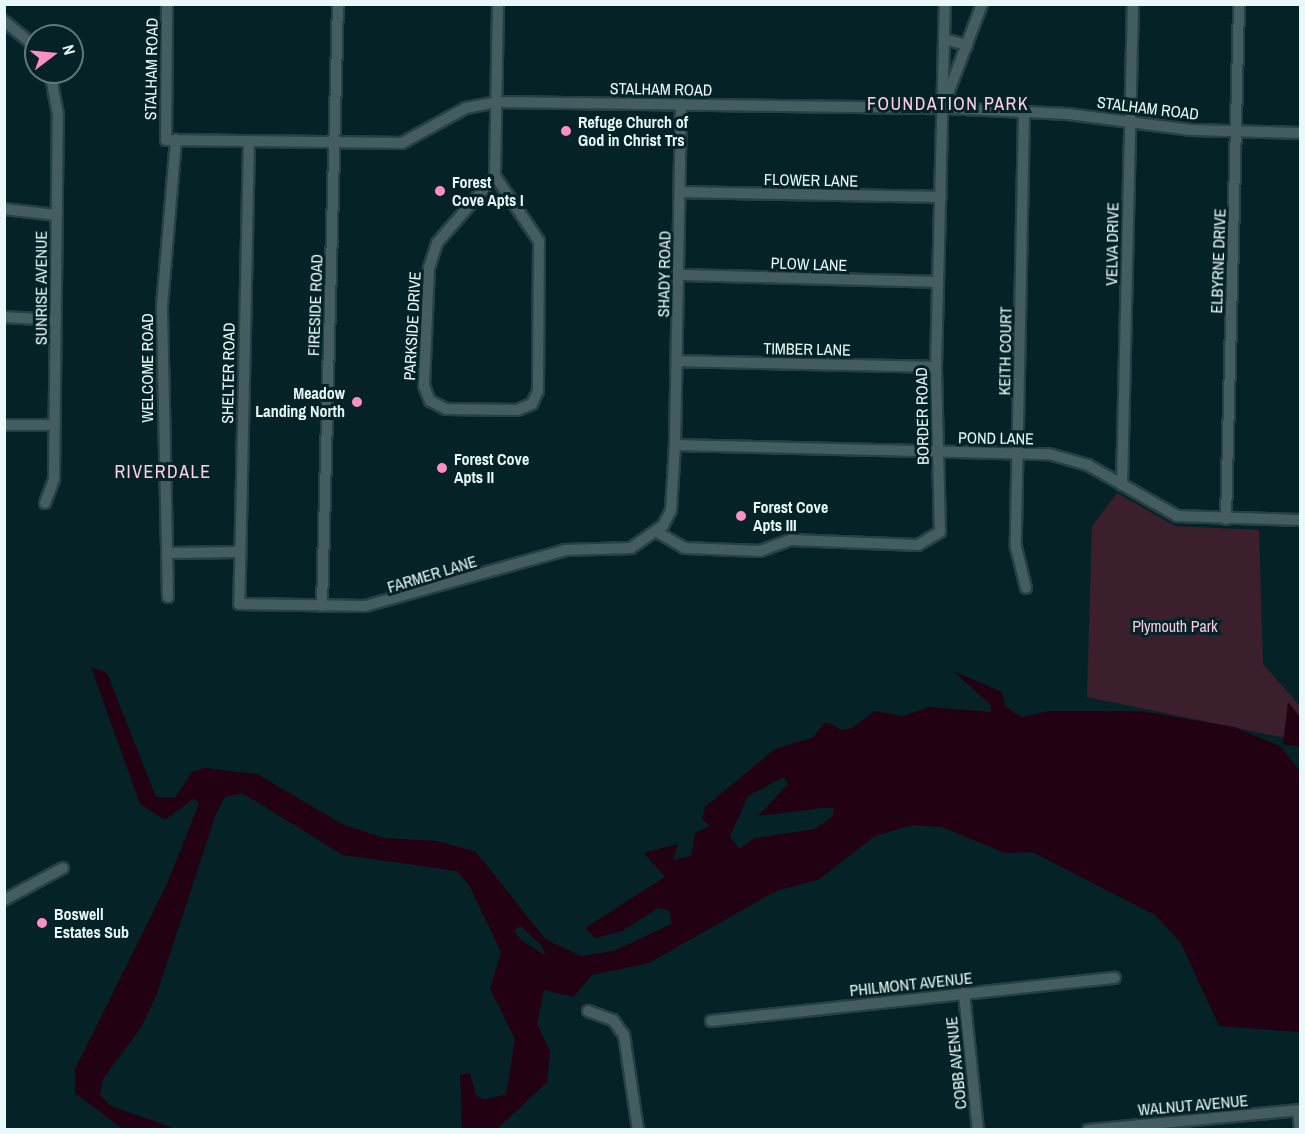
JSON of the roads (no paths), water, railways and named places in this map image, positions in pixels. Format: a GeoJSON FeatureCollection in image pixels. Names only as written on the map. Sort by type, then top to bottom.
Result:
{"type":"FeatureCollection","features":[{"type":"Feature","properties":{"kind":"street","name":"STALHAM ROAD"},"geometry":{"type":"LineString","coordinates":[[167,4],[166,140],[335,144],[410,141],[466,108],[496,102],[943,108],[1237,131],[1300,133]]}},
{"type":"Feature","properties":{"kind":"street","name":"FIRESIDE ROAD"},"geometry":{"type":"LineString","coordinates":[[322,606],[338,4]]}},
{"type":"Feature","properties":{"kind":"street"},"geometry":{"type":"LineString","coordinates":[[495,176],[498,4]]}},
{"type":"Feature","properties":{"kind":"street","name":"BORDER ROAD"},"geometry":{"type":"LineString","coordinates":[[657,532],[685,548],[760,550],[791,540],[927,544],[940,532],[935,452],[945,4]]}},
{"type":"Feature","properties":{"kind":"street"},"geometry":{"type":"LineString","coordinates":[[943,108],[982,4]]}},
{"type":"Feature","properties":{"kind":"street","name":"VELVA DRIVE"},"geometry":{"type":"LineString","coordinates":[[1122,485],[1133,4]]}},
{"type":"Feature","properties":{"kind":"street","name":"ELBYRNE DRIVE"},"geometry":{"type":"LineString","coordinates":[[1226,519],[1239,4]]}},
{"type":"Feature","properties":{"kind":"street"},"geometry":{"type":"LineString","coordinates":[[4,21],[24,37]]}},
{"type":"Feature","properties":{"kind":"street"},"geometry":{"type":"LineString","coordinates":[[944,39],[967,45]]}},
{"type":"Feature","properties":{"kind":"street","name":"SUNRISE AVENUE"},"geometry":{"type":"LineString","coordinates":[[45,503],[54,479],[55,425],[58,115],[52,84]]}},
{"type":"Feature","properties":{"kind":"street","name":"SHADY ROAD"},"geometry":{"type":"LineString","coordinates":[[657,532],[671,510],[675,445],[681,104]]}},
{"type":"Feature","properties":{"kind":"street","name":"KEITH COURT"},"geometry":{"type":"LineString","coordinates":[[1024,113],[1016,547],[1026,588]]}},
{"type":"Feature","properties":{"kind":"street","name":"WELCOME ROAD"},"geometry":{"type":"LineString","coordinates":[[168,597],[169,553],[162,306],[176,140]]}},
{"type":"Feature","properties":{"kind":"street","name":"SHELTER ROAD"},"geometry":{"type":"LineString","coordinates":[[239,604],[249,142]]}},
{"type":"Feature","properties":{"kind":"street","name":"PARKSIDE DRIVE"},"geometry":{"type":"LineString","coordinates":[[495,176],[539,241],[538,391],[532,404],[517,410],[446,409],[430,401],[424,386],[429,268],[437,243],[495,176]]}},
{"type":"Feature","properties":{"kind":"street","name":"FLOWER LANE"},"geometry":{"type":"LineString","coordinates":[[680,192],[941,197]]}},
{"type":"Feature","properties":{"kind":"street"},"geometry":{"type":"LineString","coordinates":[[4,209],[56,215]]}},
{"type":"Feature","properties":{"kind":"street","name":"PLOW LANE"},"geometry":{"type":"LineString","coordinates":[[678,275],[938,282]]}},
{"type":"Feature","properties":{"kind":"street"},"geometry":{"type":"LineString","coordinates":[[4,317],[56,320]]}},
{"type":"Feature","properties":{"kind":"street","name":"TIMBER LANE"},"geometry":{"type":"LineString","coordinates":[[677,361],[936,367]]}},
{"type":"Feature","properties":{"kind":"street"},"geometry":{"type":"LineString","coordinates":[[4,425],[55,425]]}},
{"type":"Feature","properties":{"kind":"street","name":"POND LANE"},"geometry":{"type":"LineString","coordinates":[[675,445],[1064,456],[1122,485],[1164,511],[1226,519],[1300,520]]}},
{"type":"Feature","properties":{"kind":"street","name":"FARMER LANE"},"geometry":{"type":"LineString","coordinates":[[239,604],[322,606],[392,602],[565,550],[631,548],[657,532]]}},
{"type":"Feature","properties":{"kind":"street"},"geometry":{"type":"LineString","coordinates":[[169,553],[239,552]]}},
{"type":"Feature","properties":{"kind":"street"},"geometry":{"type":"LineString","coordinates":[[4,900],[63,868]]}},
{"type":"Feature","properties":{"kind":"street","name":"PHILMONT AVENUE"},"geometry":{"type":"LineString","coordinates":[[711,1021],[1115,978]]}},
{"type":"Feature","properties":{"kind":"street","name":"COBB AVENUE"},"geometry":{"type":"LineString","coordinates":[[964,993],[978,1130]]}},
{"type":"Feature","properties":{"kind":"street"},"geometry":{"type":"LineString","coordinates":[[588,1011],[613,1020],[624,1035],[638,1130]]}},
{"type":"Feature","properties":{"kind":"street"},"geometry":{"type":"LineString","coordinates":[[1299,1110],[1300,1130]]}},
{"type":"Feature","properties":{"kind":"street","name":"WALNUT AVENUE"},"geometry":{"type":"LineString","coordinates":[[1088,1130],[1299,1110]]}},
{"type":"Feature","properties":{"kind":"place","name":"Refuge Church of God in Christ Trs"},"geometry":{"type":"Point","coordinates":[566,131]}},
{"type":"Feature","properties":{"kind":"place","name":"Forest Cove Apts I"},"geometry":{"type":"Point","coordinates":[440,191]}},
{"type":"Feature","properties":{"kind":"place","name":"Meadow Landing North"},"geometry":{"type":"Point","coordinates":[357,402]}},
{"type":"Feature","properties":{"kind":"place","name":"Forest Cove Apts II"},"geometry":{"type":"Point","coordinates":[442,468]}},
{"type":"Feature","properties":{"kind":"place","name":"Forest Cove Apts III"},"geometry":{"type":"Point","coordinates":[741,516]}},
{"type":"Feature","properties":{"kind":"place","name":"Boswell Estates Sub"},"geometry":{"type":"Point","coordinates":[42,923]}},
{"type":"Feature","properties":{"kind":"district","name":"FOUNDATION PARK"},"geometry":{"type":"Point","coordinates":[948,104]}},
{"type":"Feature","properties":{"kind":"district","name":"RIVERDALE"},"geometry":{"type":"Point","coordinates":[163,472]}},
{"type":"Feature","properties":{"kind":"park label","name":"Plymouth Park"},"geometry":{"type":"Point","coordinates":[1175,626]}}]}
